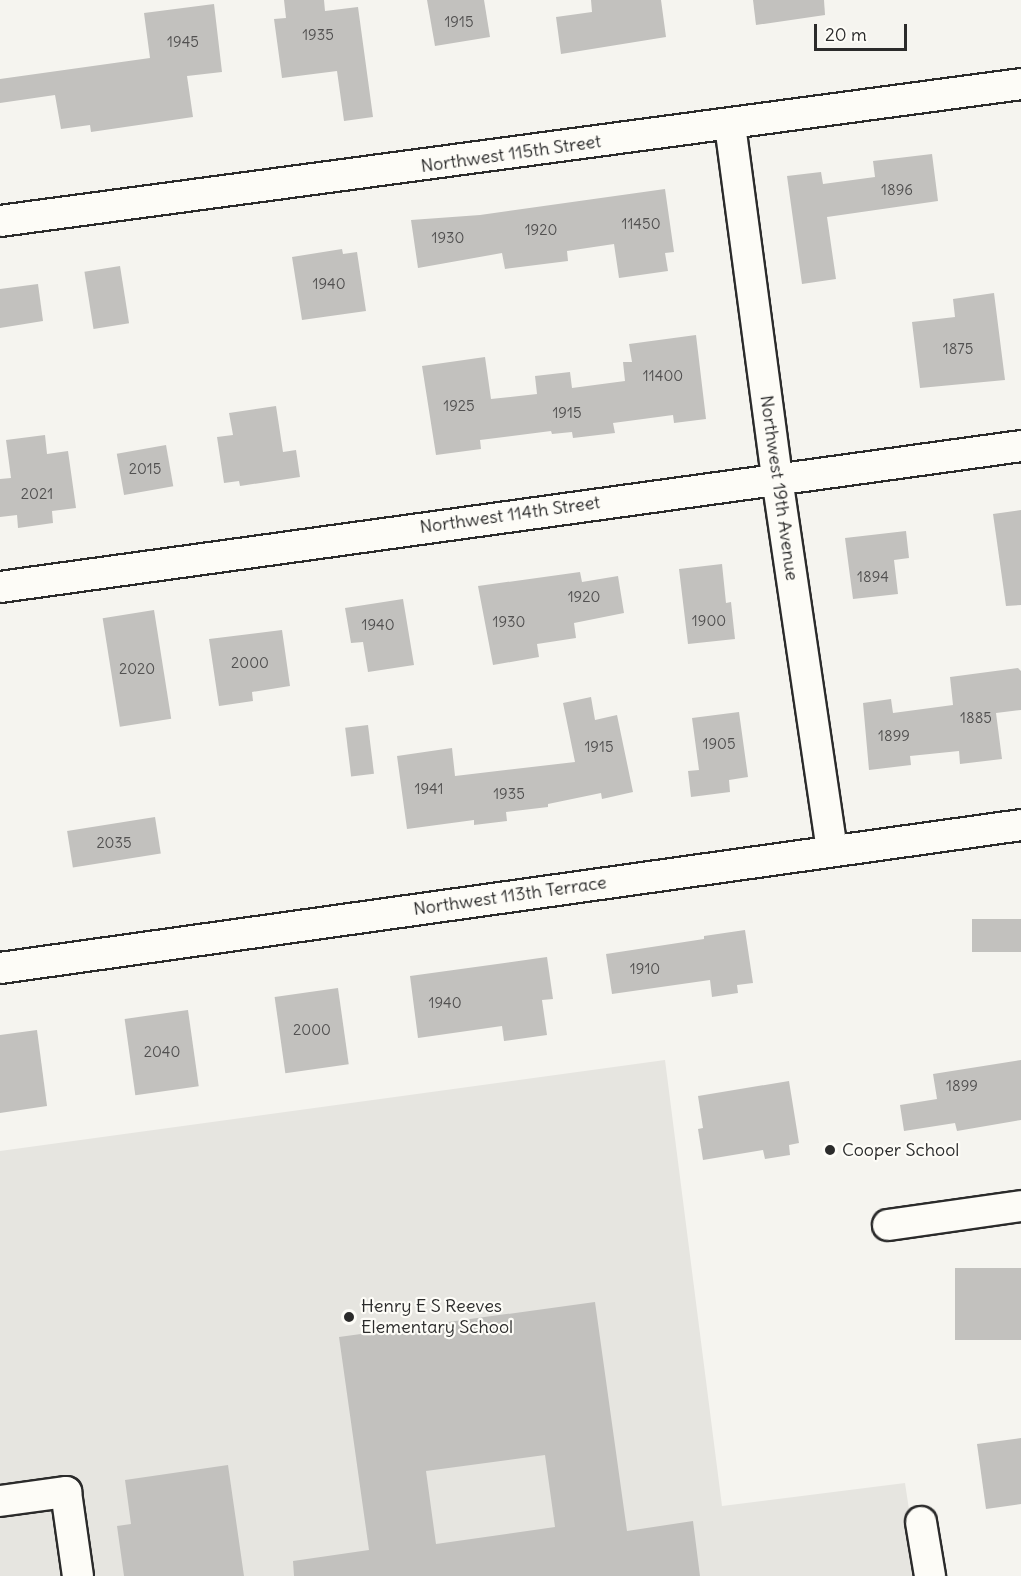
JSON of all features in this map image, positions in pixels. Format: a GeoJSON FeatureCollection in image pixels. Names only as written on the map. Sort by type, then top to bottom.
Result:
{"type":"FeatureCollection","features":[{"type":"Feature","properties":{"kind":"street","name":"Northwest 115th Street"},"geometry":{"type":"LineString","coordinates":[[0,221],[730,125],[1021,84]]}},
{"type":"Feature","properties":{"kind":"street","name":"Northwest 19th Avenue"},"geometry":{"type":"LineString","coordinates":[[730,125],[777,478],[832,850]]}},
{"type":"Feature","properties":{"kind":"street","name":"Northwest 114th Street"},"geometry":{"type":"LineString","coordinates":[[0,587],[1021,446]]}},
{"type":"Feature","properties":{"kind":"street","name":"Northwest 113th Terrace"},"geometry":{"type":"LineString","coordinates":[[0,968],[1021,825]]}},
{"type":"Feature","properties":{"kind":"street"},"geometry":{"type":"LineString","coordinates":[[888,1225],[1021,1206]]}},
{"type":"Feature","properties":{"kind":"street"},"geometry":{"type":"LineString","coordinates":[[0,1501],[66,1492],[78,1576]]}},
{"type":"Feature","properties":{"kind":"street"},"geometry":{"type":"LineString","coordinates":[[921,1522],[930,1576]]}},
{"type":"Feature","properties":{"kind":"shaded area","name":"Henry E S Reeves Elementary School"},"geometry":{"type":"Polygon","coordinates":[[[665,1060],[722,1506],[905,1483],[919,1576],[0,1576],[0,1151],[665,1060]]]}},
{"type":"Feature","properties":{"kind":"building"},"geometry":{"type":"Polygon","coordinates":[[[284,0],[324,0],[325,11],[358,7],[373,117],[344,121],[337,71],[282,78],[274,19],[286,18],[284,0]]]}},
{"type":"Feature","properties":{"kind":"building"},"geometry":{"type":"Polygon","coordinates":[[[427,0],[484,0],[490,37],[435,46],[427,0]]]}},
{"type":"Feature","properties":{"kind":"building"},"geometry":{"type":"Polygon","coordinates":[[[591,0],[661,0],[666,37],[561,54],[556,17],[592,12],[591,0]]]}},
{"type":"Feature","properties":{"kind":"building"},"geometry":{"type":"Polygon","coordinates":[[[753,0],[824,0],[825,15],[756,25],[753,0]]]}},
{"type":"Feature","properties":{"kind":"building"},"geometry":{"type":"Polygon","coordinates":[[[214,4],[222,72],[187,76],[193,117],[91,132],[90,125],[61,129],[55,95],[0,103],[0,79],[150,58],[144,13],[214,4]]]}},
{"type":"Feature","properties":{"kind":"building"},"geometry":{"type":"Polygon","coordinates":[[[932,154],[938,201],[827,217],[836,279],[802,284],[787,176],[821,172],[823,184],[875,177],[873,161],[932,154]]]}},
{"type":"Feature","properties":{"kind":"building"},"geometry":{"type":"Polygon","coordinates":[[[665,189],[674,252],[665,253],[668,271],[619,278],[614,244],[567,251],[568,261],[505,269],[502,253],[418,268],[411,220],[480,215],[665,189]]]}},
{"type":"Feature","properties":{"kind":"building"},"geometry":{"type":"Polygon","coordinates":[[[342,249],[343,254],[357,252],[366,311],[302,320],[292,257],[342,249]]]}},
{"type":"Feature","properties":{"kind":"building"},"geometry":{"type":"Polygon","coordinates":[[[120,266],[129,323],[94,329],[84,272],[120,266]]]}},
{"type":"Feature","properties":{"kind":"building"},"geometry":{"type":"Polygon","coordinates":[[[38,284],[43,321],[0,328],[0,289],[38,284]]]}},
{"type":"Feature","properties":{"kind":"building"},"geometry":{"type":"Polygon","coordinates":[[[994,293],[1005,380],[920,388],[912,322],[955,317],[953,299],[994,293]]]}},
{"type":"Feature","properties":{"kind":"building"},"geometry":{"type":"Polygon","coordinates":[[[696,335],[706,419],[674,423],[673,415],[613,423],[615,433],[573,438],[572,432],[552,434],[551,431],[480,440],[481,449],[436,455],[422,366],[485,357],[491,399],[537,394],[535,376],[570,372],[572,388],[625,381],[623,362],[632,362],[629,344],[696,335]]]}},
{"type":"Feature","properties":{"kind":"building"},"geometry":{"type":"Polygon","coordinates":[[[276,406],[283,452],[296,450],[300,477],[240,486],[239,481],[224,483],[217,437],[233,435],[229,413],[276,406]]]}},
{"type":"Feature","properties":{"kind":"building"},"geometry":{"type":"Polygon","coordinates":[[[45,435],[47,454],[68,451],[76,508],[52,511],[53,523],[18,528],[17,515],[0,517],[0,479],[11,478],[6,440],[45,435]]]}},
{"type":"Feature","properties":{"kind":"building"},"geometry":{"type":"Polygon","coordinates":[[[166,445],[173,486],[124,495],[117,454],[166,445]]]}},
{"type":"Feature","properties":{"kind":"building"},"geometry":{"type":"Polygon","coordinates":[[[1021,510],[1021,605],[1006,606],[993,514],[1021,510]]]}},
{"type":"Feature","properties":{"kind":"building"},"geometry":{"type":"Polygon","coordinates":[[[906,531],[909,558],[894,560],[898,594],[853,599],[845,538],[906,531]]]}},
{"type":"Feature","properties":{"kind":"building"},"geometry":{"type":"Polygon","coordinates":[[[722,564],[726,603],[731,602],[735,639],[688,644],[679,569],[722,564]]]}},
{"type":"Feature","properties":{"kind":"building"},"geometry":{"type":"Polygon","coordinates":[[[580,572],[582,582],[618,576],[624,613],[574,623],[576,638],[537,644],[539,657],[493,665],[478,586],[580,572]]]}},
{"type":"Feature","properties":{"kind":"building"},"geometry":{"type":"Polygon","coordinates":[[[403,599],[414,665],[368,672],[363,642],[351,643],[345,608],[403,599]]]}},
{"type":"Feature","properties":{"kind":"building"},"geometry":{"type":"Polygon","coordinates":[[[154,610],[171,719],[120,727],[103,618],[154,610]]]}},
{"type":"Feature","properties":{"kind":"building"},"geometry":{"type":"Polygon","coordinates":[[[282,630],[290,686],[252,692],[253,701],[219,706],[209,639],[282,630]]]}},
{"type":"Feature","properties":{"kind":"building"},"geometry":{"type":"Polygon","coordinates":[[[1018,668],[1021,671],[1021,710],[996,713],[1002,759],[960,764],[959,751],[910,756],[911,765],[869,770],[863,703],[891,699],[893,713],[953,705],[950,677],[1018,668]]]}},
{"type":"Feature","properties":{"kind":"building"},"geometry":{"type":"Polygon","coordinates":[[[591,697],[595,720],[617,715],[633,792],[602,799],[601,793],[548,804],[548,807],[506,812],[507,821],[474,825],[474,820],[407,829],[397,756],[452,748],[455,776],[575,762],[563,703],[591,697]]]}},
{"type":"Feature","properties":{"kind":"building"},"geometry":{"type":"Polygon","coordinates":[[[739,712],[748,777],[729,780],[730,792],[691,797],[688,771],[699,770],[692,718],[739,712]]]}},
{"type":"Feature","properties":{"kind":"building"},"geometry":{"type":"Polygon","coordinates":[[[368,725],[374,774],[351,776],[345,728],[368,725]]]}},
{"type":"Feature","properties":{"kind":"building"},"geometry":{"type":"Polygon","coordinates":[[[155,817],[161,854],[73,867],[67,831],[155,817]]]}},
{"type":"Feature","properties":{"kind":"building"},"geometry":{"type":"Polygon","coordinates":[[[972,919],[1021,919],[1021,952],[972,952],[972,919]]]}},
{"type":"Feature","properties":{"kind":"building"},"geometry":{"type":"Polygon","coordinates":[[[745,930],[753,983],[737,985],[738,993],[712,997],[710,980],[612,994],[606,954],[704,939],[704,936],[745,930]]]}},
{"type":"Feature","properties":{"kind":"building"},"geometry":{"type":"Polygon","coordinates":[[[547,957],[553,999],[542,1000],[547,1035],[504,1041],[502,1026],[418,1038],[410,976],[547,957]]]}},
{"type":"Feature","properties":{"kind":"building"},"geometry":{"type":"Polygon","coordinates":[[[338,988],[349,1064],[285,1073],[275,997],[338,988]]]}},
{"type":"Feature","properties":{"kind":"building"},"geometry":{"type":"Polygon","coordinates":[[[188,1010],[199,1086],[135,1095],[125,1019],[188,1010]]]}},
{"type":"Feature","properties":{"kind":"building"},"geometry":{"type":"Polygon","coordinates":[[[37,1030],[47,1106],[0,1113],[0,1035],[37,1030]]]}},
{"type":"Feature","properties":{"kind":"building"},"geometry":{"type":"Polygon","coordinates":[[[1021,1060],[1021,1120],[957,1131],[955,1123],[904,1131],[900,1105],[937,1099],[933,1074],[1021,1060]]]}},
{"type":"Feature","properties":{"kind":"building"},"geometry":{"type":"Polygon","coordinates":[[[789,1081],[799,1143],[789,1145],[790,1155],[765,1159],[763,1150],[703,1160],[698,1129],[703,1128],[698,1096],[789,1081]]]}},
{"type":"Feature","properties":{"kind":"building"},"geometry":{"type":"Polygon","coordinates":[[[955,1268],[1021,1268],[1021,1340],[955,1340],[955,1268]]]}},
{"type":"Feature","properties":{"kind":"building"},"geometry":{"type":"Polygon","coordinates":[[[595,1302],[627,1531],[693,1521],[700,1576],[294,1576],[293,1561],[369,1550],[339,1337],[595,1302]],[[545,1455],[426,1471],[436,1544],[555,1527],[545,1455]]]}},
{"type":"Feature","properties":{"kind":"building"},"geometry":{"type":"Polygon","coordinates":[[[1021,1438],[1021,1504],[986,1509],[977,1444],[1021,1438]]]}},
{"type":"Feature","properties":{"kind":"building"},"geometry":{"type":"Polygon","coordinates":[[[228,1465],[244,1576],[124,1576],[117,1526],[131,1524],[125,1480],[228,1465]]]}},
{"type":"Feature","properties":{"kind":"place","name":"Cooper School"},"geometry":{"type":"Point","coordinates":[830,1150]}},
{"type":"Feature","properties":{"kind":"place","name":"Henry E S Reeves Elementary School"},"geometry":{"type":"Point","coordinates":[349,1317]}}]}
